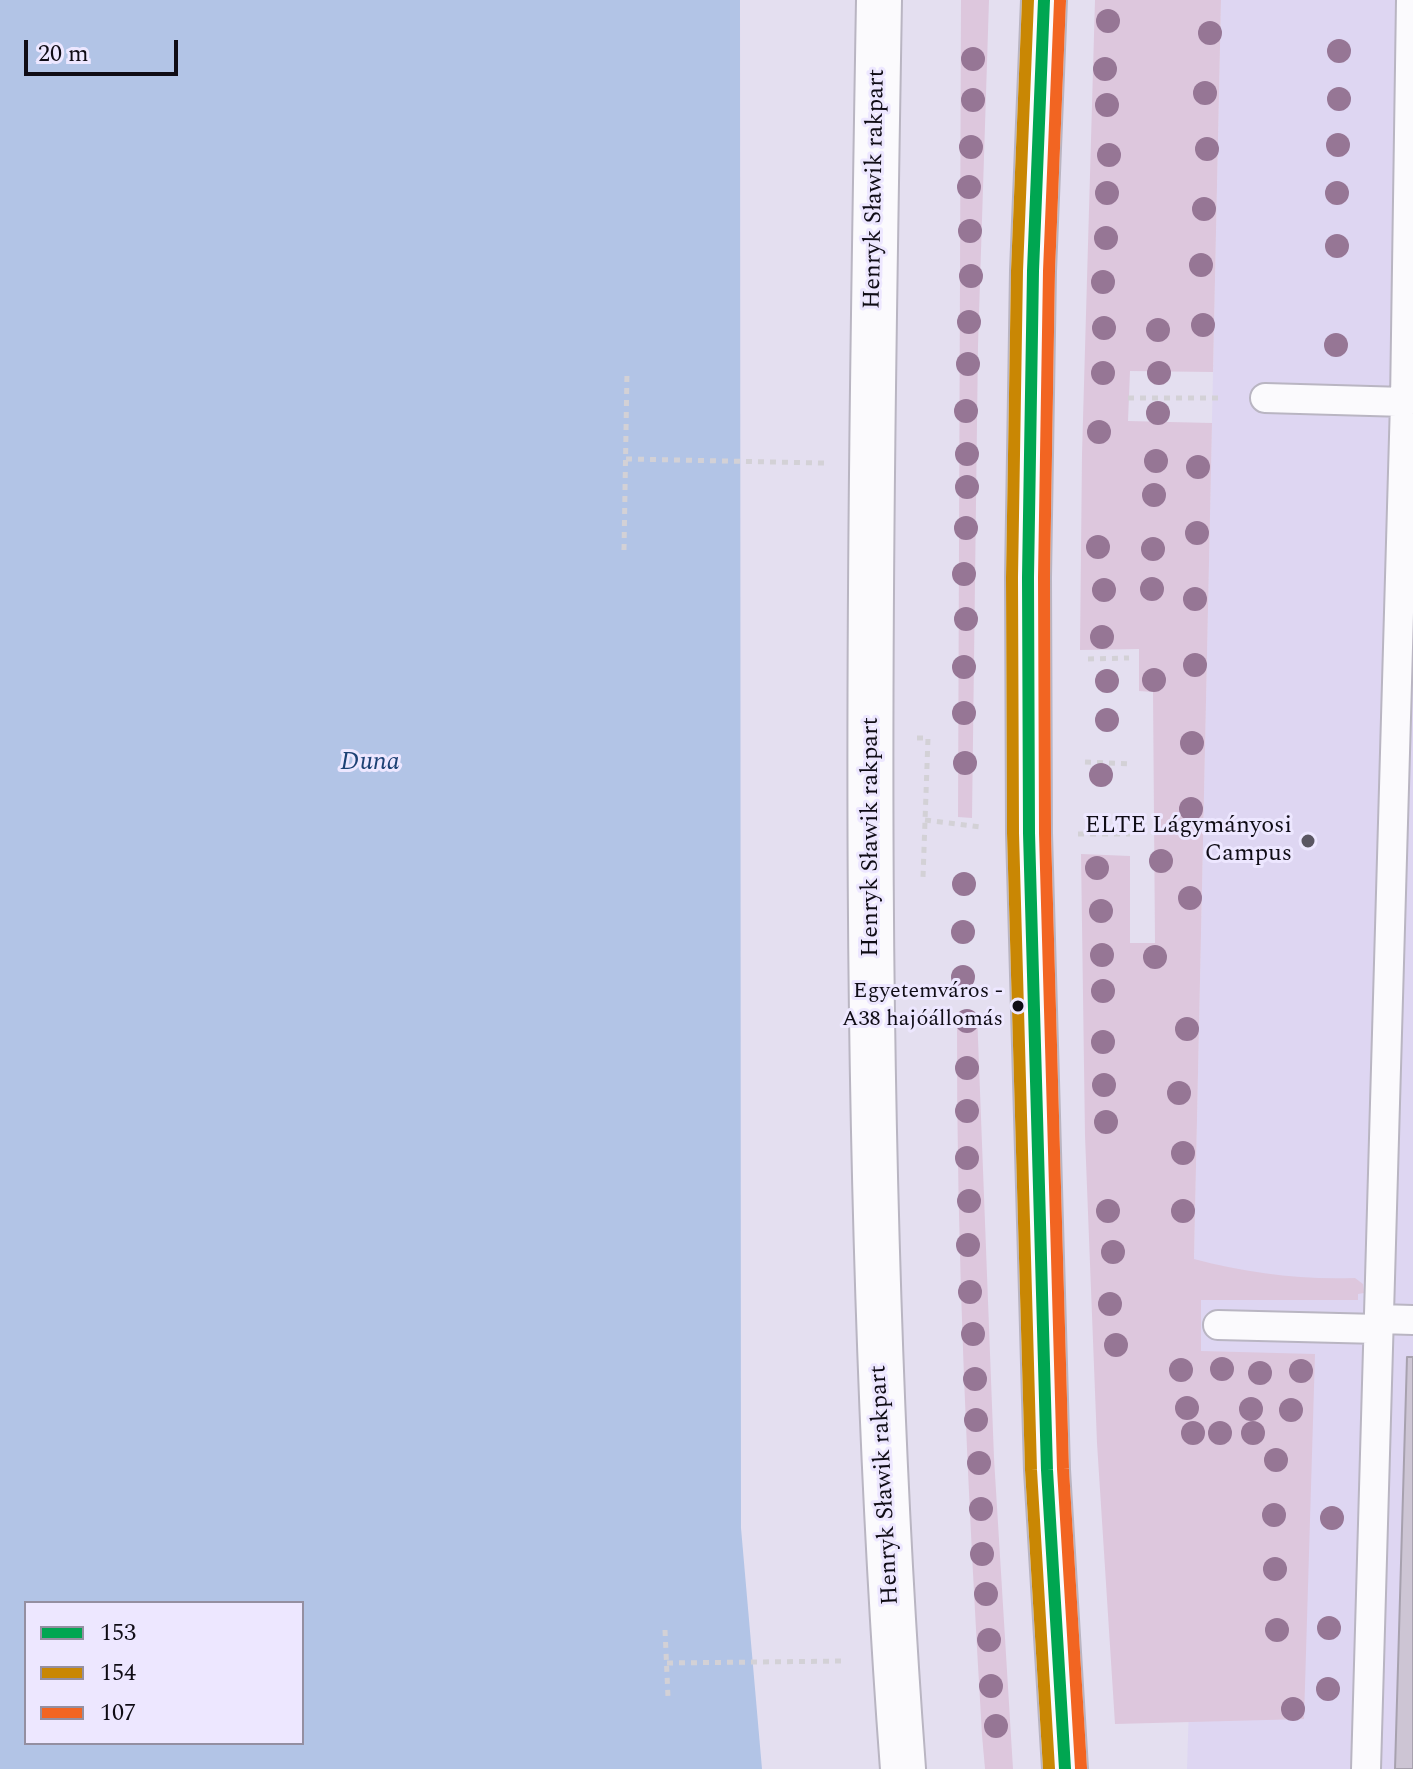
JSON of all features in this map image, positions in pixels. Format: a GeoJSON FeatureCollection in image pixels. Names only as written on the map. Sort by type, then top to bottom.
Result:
{"type":"FeatureCollection","features":[{"type":"Feature","properties":{"kind":"main road","name":"Henryk Sławik rakpart"},"geometry":{"type":"LineString","coordinates":[[879,0],[873,329],[871,871],[874,1206],[889,1575],[903,1769]]}},
{"type":"Feature","properties":{"kind":"main road"},"geometry":{"type":"LineString","coordinates":[[1044,0],[1033,271],[1029,833],[1047,1470],[1065,1769]]}},
{"type":"Feature","properties":{"kind":"lane"},"geometry":{"type":"LineString","coordinates":[[1366,1769],[1405,402],[1411,0]]}},
{"type":"Feature","properties":{"kind":"lane"},"geometry":{"type":"LineString","coordinates":[[1265,398],[1405,402]]}},
{"type":"Feature","properties":{"kind":"lane"},"geometry":{"type":"LineString","coordinates":[[1218,1325],[1379,1324],[1413,1320]]}},
{"type":"Feature","properties":{"kind":"path"},"geometry":{"type":"LineString","coordinates":[[624,550],[627,372]]}},
{"type":"Feature","properties":{"kind":"path"},"geometry":{"type":"LineString","coordinates":[[1128,398],[1265,398]]}},
{"type":"Feature","properties":{"kind":"path"},"geometry":{"type":"LineString","coordinates":[[626,459],[824,463]]}},
{"type":"Feature","properties":{"kind":"path"},"geometry":{"type":"LineString","coordinates":[[1088,659],[1129,658]]}},
{"type":"Feature","properties":{"kind":"path"},"geometry":{"type":"LineString","coordinates":[[923,889],[928,738]]}},
{"type":"Feature","properties":{"kind":"path"},"geometry":{"type":"LineString","coordinates":[[1085,762],[1130,764]]}},
{"type":"Feature","properties":{"kind":"path"},"geometry":{"type":"LineString","coordinates":[[925,820],[990,829]]}},
{"type":"Feature","properties":{"kind":"path"},"geometry":{"type":"LineString","coordinates":[[1069,834],[1130,834]]}},
{"type":"Feature","properties":{"kind":"path"},"geometry":{"type":"LineString","coordinates":[[665,1630],[668,1697]]}},
{"type":"Feature","properties":{"kind":"path"},"geometry":{"type":"LineString","coordinates":[[667,1663],[846,1661]]}},
{"type":"Feature","properties":{"kind":"shaded area"},"geometry":{"type":"Polygon","coordinates":[[[961,0],[989,0],[978,345],[972,818],[958,817],[961,0]]]}},
{"type":"Feature","properties":{"kind":"shaded area"},"geometry":{"type":"Polygon","coordinates":[[[1095,0],[1221,0],[1213,372],[1130,371],[1128,421],[1212,423],[1194,1259],[1274,1274],[1355,1278],[1363,1284],[1364,1293],[1358,1294],[1358,1300],[1201,1300],[1201,1351],[1315,1354],[1304,1719],[1115,1724],[1097,1443],[1085,1136],[1081,854],[1130,856],[1130,943],[1155,943],[1153,692],[1139,691],[1139,649],[1080,650],[1082,454],[1095,0]]]}},
{"type":"Feature","properties":{"kind":"shaded area","name":"ELTE Lágymányosi Campus"},"geometry":{"type":"Polygon","coordinates":[[[1221,0],[1413,0],[1413,1769],[1187,1769],[1200,1351],[1194,1259],[1221,0]]]}},
{"type":"Feature","properties":{"kind":"shaded area"},"geometry":{"type":"Polygon","coordinates":[[[957,1012],[977,1013],[994,1458],[1013,1769],[985,1769],[982,1735],[964,1374],[957,1012]]]}},
{"type":"Feature","properties":{"kind":"water","name":"Duna"},"geometry":{"type":"Polygon","coordinates":[[[0,0],[740,0],[741,1528],[762,1769],[0,1769],[0,0]]]}},
{"type":"Feature","properties":{"kind":"building"},"geometry":{"type":"Polygon","coordinates":[[[1407,1357],[1413,1357],[1413,1769],[1395,1769],[1407,1357]]]}},
{"type":"Feature","properties":{"kind":"transit line","name":"154"},"geometry":{"type":"LineString","coordinates":[[1028,0],[1017,271],[1012,577],[1013,833],[1031,1470],[1049,1769]]}},
{"type":"Feature","properties":{"kind":"transit line","name":"153"},"geometry":{"type":"LineString","coordinates":[[1044,0],[1033,271],[1028,577],[1029,833],[1047,1470],[1065,1769]]}},
{"type":"Feature","properties":{"kind":"transit line","name":"107"},"geometry":{"type":"LineString","coordinates":[[1060,1],[1049,271],[1044,577],[1045,833],[1063,1469],[1081,1768]]}},
{"type":"Feature","properties":{"kind":"place","name":"ELTE Lágymányosi Campus"},"geometry":{"type":"Point","coordinates":[1308,841]}},
{"type":"Feature","properties":{"kind":"place","name":"Egyetemváros - A38 hajóállomás"},"geometry":{"type":"Point","coordinates":[1018,1006]}}]}
